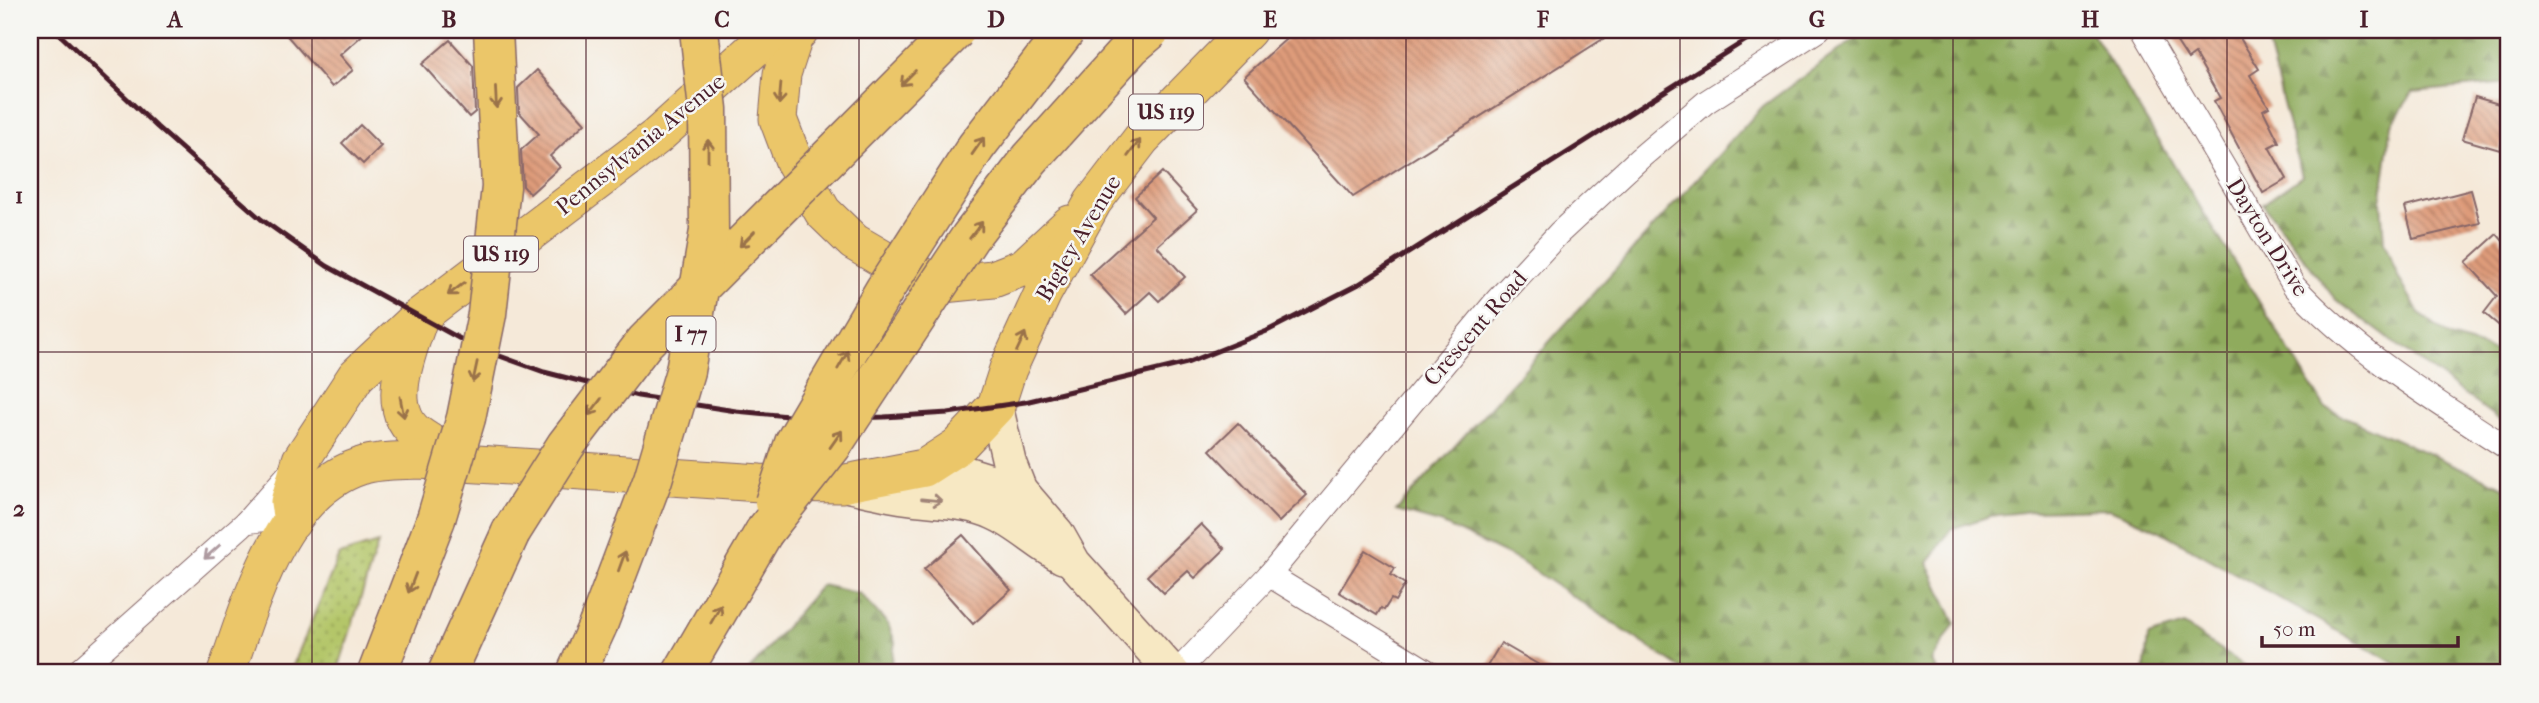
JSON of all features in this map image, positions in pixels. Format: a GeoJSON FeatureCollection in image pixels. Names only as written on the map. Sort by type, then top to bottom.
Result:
{"type":"FeatureCollection","features":[{"type":"Feature","properties":{"kind":"highway"},"geometry":{"type":"LineString","coordinates":[[376,673],[436,519],[466,418],[487,314],[501,187],[493,30]]}},
{"type":"Feature","properties":{"kind":"highway","name":"I 77"},"geometry":{"type":"LineString","coordinates":[[576,673],[598,625],[653,479],[685,371],[709,231],[708,109],[699,30]]}},
{"type":"Feature","properties":{"kind":"highway"},"geometry":{"type":"LineString","coordinates":[[447,673],[511,532],[566,445],[645,342],[956,30]]}},
{"type":"Feature","properties":{"kind":"highway"},"geometry":{"type":"LineString","coordinates":[[764,532],[794,443],[885,289],[976,147],[1066,30]]}},
{"type":"Feature","properties":{"kind":"highway"},"geometry":{"type":"LineString","coordinates":[[682,673],[764,532],[832,446],[970,237],[1015,179],[1131,47],[1151,30]]}},
{"type":"Feature","properties":{"kind":"main road","name":"Pennsylvania Avenue"},"geometry":{"type":"LineString","coordinates":[[292,522],[289,502],[301,460],[356,376],[419,317],[656,137],[775,30]]}},
{"type":"Feature","properties":{"kind":"main road"},"geometry":{"type":"LineString","coordinates":[[800,30],[794,37],[782,74],[778,119],[795,164],[823,212],[854,242],[895,266],[943,284],[993,279],[1024,267],[1093,202]]}},
{"type":"Feature","properties":{"kind":"main road","name":"Bigley Avenue"},"geometry":{"type":"LineString","coordinates":[[924,468],[958,446],[996,405],[1008,369],[1043,293],[1093,202],[1142,138],[1248,30]]}},
{"type":"Feature","properties":{"kind":"main road"},"geometry":{"type":"LineString","coordinates":[[419,317],[405,363],[400,394],[404,417],[415,432],[464,463]]}},
{"type":"Feature","properties":{"kind":"main road","name":"US 119"},"geometry":{"type":"LineString","coordinates":[[226,673],[259,582],[276,546],[317,491],[336,476],[363,465],[419,460],[760,483],[841,484],[924,468]]}},
{"type":"Feature","properties":{"kind":"street","name":"Crescent Road"},"geometry":{"type":"LineString","coordinates":[[1174,673],[1269,575],[1497,300],[1559,233],[1640,158],[1706,102],[1818,30]]}},
{"type":"Feature","properties":{"kind":"street","name":"Dayton Drive"},"geometry":{"type":"LineString","coordinates":[[2143,30],[2294,286],[2353,343],[2509,449]]}},
{"type":"Feature","properties":{"kind":"street"},"geometry":{"type":"LineString","coordinates":[[996,405],[1009,462],[1020,490],[1057,533],[1074,563],[1174,673]]}},
{"type":"Feature","properties":{"kind":"street"},"geometry":{"type":"LineString","coordinates":[[76,673],[246,522],[301,460]]}},
{"type":"Feature","properties":{"kind":"street"},"geometry":{"type":"LineString","coordinates":[[924,468],[969,474],[1020,490]]}},
{"type":"Feature","properties":{"kind":"street"},"geometry":{"type":"LineString","coordinates":[[841,484],[904,497],[982,508],[1017,526],[1045,548],[1074,563]]}},
{"type":"Feature","properties":{"kind":"street"},"geometry":{"type":"LineString","coordinates":[[246,522],[281,517],[292,522]]}},
{"type":"Feature","properties":{"kind":"street"},"geometry":{"type":"LineString","coordinates":[[1269,575],[1430,673]]}},
{"type":"Feature","properties":{"kind":"green space"},"geometry":{"type":"Polygon","coordinates":[[[1867,30],[2090,30],[2325,408],[2509,489],[2509,673],[2412,673],[2158,530],[2110,509],[2031,511],[1990,516],[1951,529],[1928,563],[1955,623],[1932,661],[1939,673],[1688,673],[1518,560],[1443,524],[1396,511],[1763,106],[1867,30]]]}},
{"type":"Feature","properties":{"kind":"green space"},"geometry":{"type":"Polygon","coordinates":[[[2271,30],[2509,30],[2509,83],[2413,92],[2392,124],[2381,202],[2384,242],[2399,279],[2420,314],[2450,337],[2509,355],[2509,427],[2335,299],[2263,204],[2302,176],[2265,34],[2271,30]]]}},
{"type":"Feature","properties":{"kind":"green space"},"geometry":{"type":"Polygon","coordinates":[[[378,543],[337,673],[290,673],[339,555],[378,543]]]}},
{"type":"Feature","properties":{"kind":"green space"},"geometry":{"type":"Polygon","coordinates":[[[821,585],[860,594],[888,624],[895,642],[887,673],[747,673],[821,585]]]}},
{"type":"Feature","properties":{"kind":"green space"},"geometry":{"type":"Polygon","coordinates":[[[2184,625],[2256,673],[2144,673],[2148,636],[2184,625]]]}},
{"type":"Feature","properties":{"kind":"building"},"geometry":{"type":"Polygon","coordinates":[[[282,30],[368,30],[340,55],[353,70],[332,87],[282,30]]]}},
{"type":"Feature","properties":{"kind":"building"},"geometry":{"type":"Polygon","coordinates":[[[1296,30],[1617,30],[1353,197],[1244,77],[1296,30]]]}},
{"type":"Feature","properties":{"kind":"building"},"geometry":{"type":"Polygon","coordinates":[[[2169,30],[2235,30],[2259,69],[2250,75],[2269,107],[2263,110],[2279,142],[2269,147],[2287,179],[2263,193],[2214,101],[2220,98],[2195,54],[2188,59],[2169,30]]]}},
{"type":"Feature","properties":{"kind":"building"},"geometry":{"type":"Polygon","coordinates":[[[450,40],[473,66],[475,112],[469,117],[422,64],[450,40]]]}},
{"type":"Feature","properties":{"kind":"building"},"geometry":{"type":"Polygon","coordinates":[[[537,70],[585,123],[550,156],[560,167],[530,194],[523,186],[521,150],[539,134],[519,112],[518,88],[537,70]]]}},
{"type":"Feature","properties":{"kind":"building"},"geometry":{"type":"Polygon","coordinates":[[[2475,97],[2509,107],[2509,120],[2500,150],[2462,139],[2475,97]]]}},
{"type":"Feature","properties":{"kind":"building"},"geometry":{"type":"Polygon","coordinates":[[[360,125],[381,146],[363,164],[342,143],[360,125]]]}},
{"type":"Feature","properties":{"kind":"building"},"geometry":{"type":"Polygon","coordinates":[[[1162,172],[1197,210],[1157,246],[1185,277],[1159,301],[1150,292],[1126,314],[1090,274],[1153,217],[1135,197],[1162,172]]]}},
{"type":"Feature","properties":{"kind":"building"},"geometry":{"type":"Polygon","coordinates":[[[2471,190],[2480,223],[2413,239],[2405,207],[2471,190]]]}},
{"type":"Feature","properties":{"kind":"building"},"geometry":{"type":"Polygon","coordinates":[[[2497,234],[2509,248],[2509,334],[2484,313],[2497,296],[2466,262],[2497,234]]]}},
{"type":"Feature","properties":{"kind":"building"},"geometry":{"type":"Polygon","coordinates":[[[1238,423],[1307,495],[1279,522],[1210,450],[1238,423]]]}},
{"type":"Feature","properties":{"kind":"building"},"geometry":{"type":"Polygon","coordinates":[[[1201,524],[1225,549],[1195,578],[1188,571],[1164,593],[1147,576],[1201,524]]]}},
{"type":"Feature","properties":{"kind":"building"},"geometry":{"type":"Polygon","coordinates":[[[963,535],[1011,590],[973,624],[924,569],[963,535]]]}},
{"type":"Feature","properties":{"kind":"building"},"geometry":{"type":"Polygon","coordinates":[[[1365,550],[1395,568],[1391,575],[1405,584],[1395,601],[1391,599],[1377,615],[1339,592],[1365,550]]]}},
{"type":"Feature","properties":{"kind":"building"},"geometry":{"type":"Polygon","coordinates":[[[1501,643],[1553,673],[1483,673],[1501,643]]]}},
{"type":"Feature","properties":{"kind":"railway"},"geometry":{"type":"LineString","coordinates":[[55,30],[157,127],[261,219],[327,266],[475,347],[544,372],[638,396],[736,411],[820,419],[948,413],[1025,402],[1187,363],[1267,331],[1359,284],[1762,30]]}}]}
